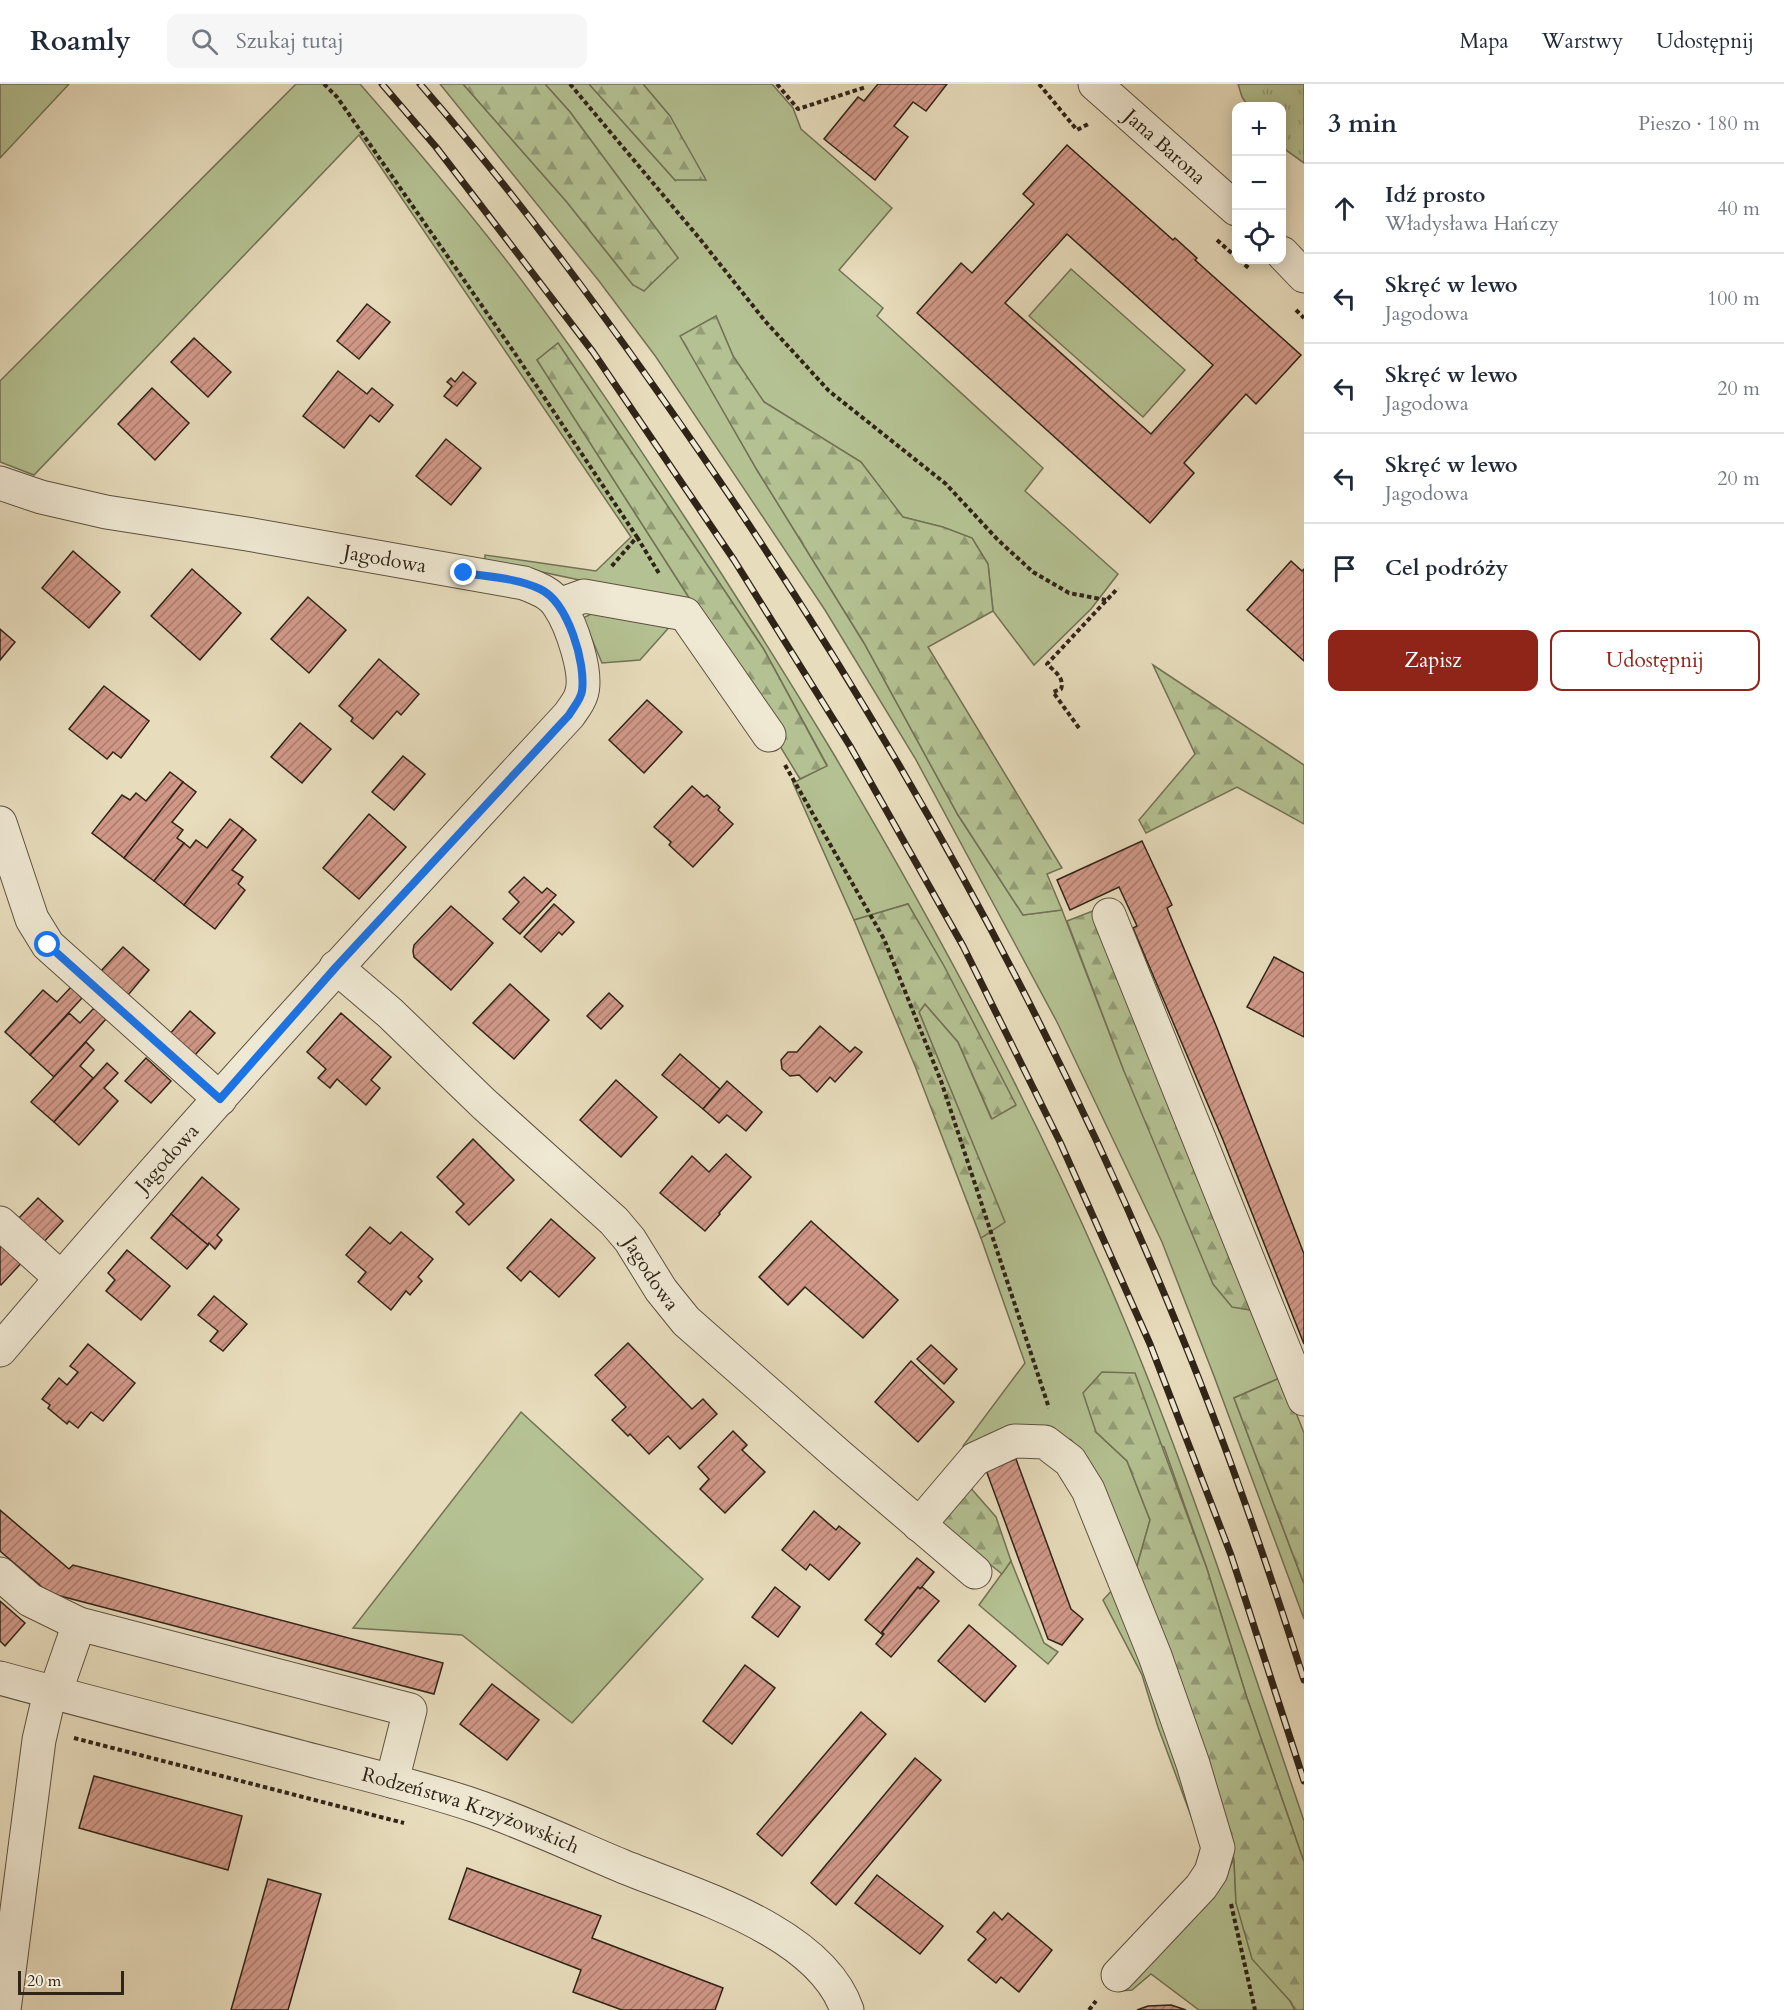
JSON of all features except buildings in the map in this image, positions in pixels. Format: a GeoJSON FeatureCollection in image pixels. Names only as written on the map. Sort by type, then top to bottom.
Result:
{"type":"FeatureCollection","features":[{"type":"Feature","properties":{"kind":"street","name":"Jana Barona"},"geometry":{"type":"LineString","coordinates":[[1095,84],[1232,205]]}},
{"type":"Feature","properties":{"kind":"street"},"geometry":{"type":"LineString","coordinates":[[1286,258],[1304,276]]}},
{"type":"Feature","properties":{"kind":"street","name":"Jagodowa"},"geometry":{"type":"LineString","coordinates":[[0,483],[41,497],[106,512],[247,534],[524,583],[571,601],[578,652],[583,670],[582,694],[569,715],[336,967],[0,1350]]}},
{"type":"Feature","properties":{"kind":"street"},"geometry":{"type":"LineString","coordinates":[[571,601],[685,614],[769,735]]}},
{"type":"Feature","properties":{"kind":"street"},"geometry":{"type":"LineString","coordinates":[[0,824],[32,919],[48,945],[220,1099]]}},
{"type":"Feature","properties":{"kind":"street"},"geometry":{"type":"LineString","coordinates":[[1109,915],[1304,1399]]}},
{"type":"Feature","properties":{"kind":"street","name":"Jagodowa"},"geometry":{"type":"LineString","coordinates":[[336,967],[390,1013],[484,1104],[614,1221],[630,1240],[661,1290],[686,1320],[837,1455],[975,1572]]}},
{"type":"Feature","properties":{"kind":"street"},"geometry":{"type":"LineString","coordinates":[[0,1223],[61,1278]]}},
{"type":"Feature","properties":{"kind":"street"},"geometry":{"type":"LineString","coordinates":[[919,1525],[975,1459],[1014,1441],[1046,1442],[1070,1461],[1088,1490],[1155,1656],[1193,1764],[1218,1848],[1211,1872],[1201,1887],[1118,1975]]}},
{"type":"Feature","properties":{"kind":"street"},"geometry":{"type":"LineString","coordinates":[[0,1574],[30,1600],[80,1624],[410,1710],[392,1781]]}},
{"type":"Feature","properties":{"kind":"street"},"geometry":{"type":"LineString","coordinates":[[4,2010],[39,1740],[52,1693],[80,1624]]}},
{"type":"Feature","properties":{"kind":"street","name":"Rodzeństwa Krzyżowskich"},"geometry":{"type":"LineString","coordinates":[[0,1678],[392,1781],[503,1815],[693,1894],[775,1931],[803,1951],[830,1979],[847,2010]]}},
{"type":"Feature","properties":{"kind":"path"},"geometry":{"type":"LineString","coordinates":[[324,84],[337,97],[500,332],[637,537],[571,601]]}},
{"type":"Feature","properties":{"kind":"path"},"geometry":{"type":"LineString","coordinates":[[570,84],[765,321],[830,391],[946,484],[998,540],[1034,572],[1069,593],[1106,600]]}},
{"type":"Feature","properties":{"kind":"path"},"geometry":{"type":"LineString","coordinates":[[777,84],[798,109],[866,87]]}},
{"type":"Feature","properties":{"kind":"path"},"geometry":{"type":"LineString","coordinates":[[1079,728],[1053,692],[1061,688],[1062,678],[1047,664],[1118,588]]}},
{"type":"Feature","properties":{"kind":"path"},"geometry":{"type":"LineString","coordinates":[[769,735],[884,939],[941,1081],[1056,1427],[1056,1450]]}},
{"type":"Feature","properties":{"kind":"path"},"geometry":{"type":"LineString","coordinates":[[39,1740],[68,1737],[414,1826]]}},
{"type":"Feature","properties":{"kind":"path"},"geometry":{"type":"LineString","coordinates":[[1230,1902],[1255,2010]]}},
{"type":"Feature","properties":{"kind":"green space"},"geometry":{"type":"Polygon","coordinates":[[[0,84],[69,84],[0,158],[0,84]]]}},
{"type":"Feature","properties":{"kind":"green space"},"geometry":{"type":"Polygon","coordinates":[[[296,84],[360,84],[495,245],[594,381],[722,575],[833,753],[913,891],[989,1032],[1060,1176],[1150,1383],[1219,1570],[1304,1821],[1304,1862],[1164,1447],[1096,1432],[1127,1461],[1150,1520],[1133,1580],[1088,1461],[1071,1440],[1038,1427],[969,1450],[963,1446],[1025,1363],[981,1238],[1004,1222],[919,1012],[925,1004],[958,1042],[991,1118],[1015,1106],[908,904],[854,920],[793,783],[827,765],[763,648],[558,343],[537,360],[704,621],[589,582],[485,560],[485,555],[596,571],[631,537],[359,135],[34,475],[0,462],[0,381],[296,84]]]}},
{"type":"Feature","properties":{"kind":"green space"},"geometry":{"type":"Polygon","coordinates":[[[440,84],[463,84],[566,201],[633,285],[678,258],[570,112],[545,84],[589,84],[675,180],[670,116],[643,84],[772,84],[793,108],[801,129],[892,208],[839,270],[883,308],[877,316],[1043,468],[1025,491],[1118,574],[1091,609],[1034,665],[993,611],[988,564],[972,538],[942,527],[902,517],[861,462],[764,402],[733,356],[716,316],[681,336],[757,470],[864,643],[958,815],[1023,915],[1062,910],[1124,1071],[1256,1311],[1282,1377],[1234,1398],[1304,1584],[1304,1619],[1162,1242],[1057,1022],[915,758],[825,610],[656,357],[599,281],[440,84]]]}},
{"type":"Feature","properties":{"kind":"green space"},"geometry":{"type":"Polygon","coordinates":[[[463,84],[545,84],[570,112],[678,258],[644,291],[633,285],[566,201],[463,84]]]}},
{"type":"Feature","properties":{"kind":"green space"},"geometry":{"type":"Polygon","coordinates":[[[589,84],[643,84],[670,116],[706,180],[675,180],[589,84]]]}},
{"type":"Feature","properties":{"kind":"green space"},"geometry":{"type":"Polygon","coordinates":[[[1238,84],[1304,84],[1304,163],[1286,150],[1286,102],[1245,102],[1238,84]]]}},
{"type":"Feature","properties":{"kind":"green space"},"geometry":{"type":"Polygon","coordinates":[[[1071,269],[1185,370],[1143,417],[1029,316],[1071,269]]]}},
{"type":"Feature","properties":{"kind":"green space"},"geometry":{"type":"Polygon","coordinates":[[[716,316],[733,356],[764,402],[861,462],[903,517],[943,527],[972,538],[988,564],[993,611],[928,647],[1062,868],[1047,874],[1062,910],[1023,915],[958,815],[864,643],[757,470],[680,336],[716,316]]]}},
{"type":"Feature","properties":{"kind":"green space"},"geometry":{"type":"Polygon","coordinates":[[[558,343],[763,648],[827,766],[800,779],[704,621],[537,360],[558,343]]]}},
{"type":"Feature","properties":{"kind":"green space"},"geometry":{"type":"Polygon","coordinates":[[[605,607],[673,623],[640,660],[602,663],[583,618],[605,607]]]}},
{"type":"Feature","properties":{"kind":"green space"},"geometry":{"type":"Polygon","coordinates":[[[1153,665],[1304,765],[1304,824],[1237,787],[1146,833],[1139,820],[1195,754],[1153,665]]]}},
{"type":"Feature","properties":{"kind":"green space"},"geometry":{"type":"Polygon","coordinates":[[[908,904],[943,964],[1016,1105],[992,1119],[958,1042],[925,1004],[919,1012],[1005,1222],[981,1238],[915,1066],[854,920],[908,904]]]}},
{"type":"Feature","properties":{"kind":"green space"},"geometry":{"type":"Polygon","coordinates":[[[1098,909],[1256,1311],[1232,1307],[1213,1284],[1124,1071],[1067,921],[1098,909]]]}},
{"type":"Feature","properties":{"kind":"green space"},"geometry":{"type":"Polygon","coordinates":[[[1102,1372],[1135,1373],[1207,1569],[1247,1698],[1304,1862],[1304,2010],[1295,2010],[1291,2002],[1252,1959],[1236,1903],[1234,1859],[1204,1765],[1133,1580],[1150,1520],[1127,1461],[1096,1432],[1083,1393],[1102,1372]]]}},
{"type":"Feature","properties":{"kind":"green space"},"geometry":{"type":"Polygon","coordinates":[[[1282,1377],[1304,1433],[1304,1584],[1234,1398],[1282,1377]]]}},
{"type":"Feature","properties":{"kind":"green space"},"geometry":{"type":"Polygon","coordinates":[[[521,1412],[703,1579],[572,1723],[462,1635],[353,1628],[521,1412]]]}},
{"type":"Feature","properties":{"kind":"green space"},"geometry":{"type":"Polygon","coordinates":[[[969,1486],[996,1517],[1011,1561],[1002,1574],[940,1524],[969,1486]]]}},
{"type":"Feature","properties":{"kind":"green space"},"geometry":{"type":"Polygon","coordinates":[[[1011,1561],[1044,1643],[1058,1652],[1048,1664],[979,1605],[1011,1561]]]}},
{"type":"Feature","properties":{"kind":"green space"},"geometry":{"type":"Polygon","coordinates":[[[1115,1587],[1158,1696],[1207,1859],[1158,1727],[1142,1675],[1103,1600],[1115,1587]]]}},
{"type":"Feature","properties":{"kind":"green space"},"geometry":{"type":"Polygon","coordinates":[[[1234,1859],[1236,1903],[1295,2010],[1199,2010],[1151,1974],[1132,1990],[1116,1991],[1214,1897],[1234,1859]]]}},
{"type":"Feature","properties":{"kind":"railway"},"geometry":{"type":"LineString","coordinates":[[382,84],[436,147],[593,352],[734,560],[850,746],[963,946],[1060,1142],[1150,1344],[1231,1555],[1304,1781]]}},
{"type":"Feature","properties":{"kind":"railway"},"geometry":{"type":"LineString","coordinates":[[420,84],[565,264],[699,451],[769,555],[836,661],[964,879],[1079,1103],[1180,1332],[1230,1461],[1304,1680]]}},
{"type":"Feature","properties":{"kind":"route"},"geometry":{"type":"LineString","coordinates":[[48,945],[220,1099],[336,967],[569,715],[582,694],[583,670],[576,643],[558,605],[543,590],[524,583],[464,573]]}}]}
